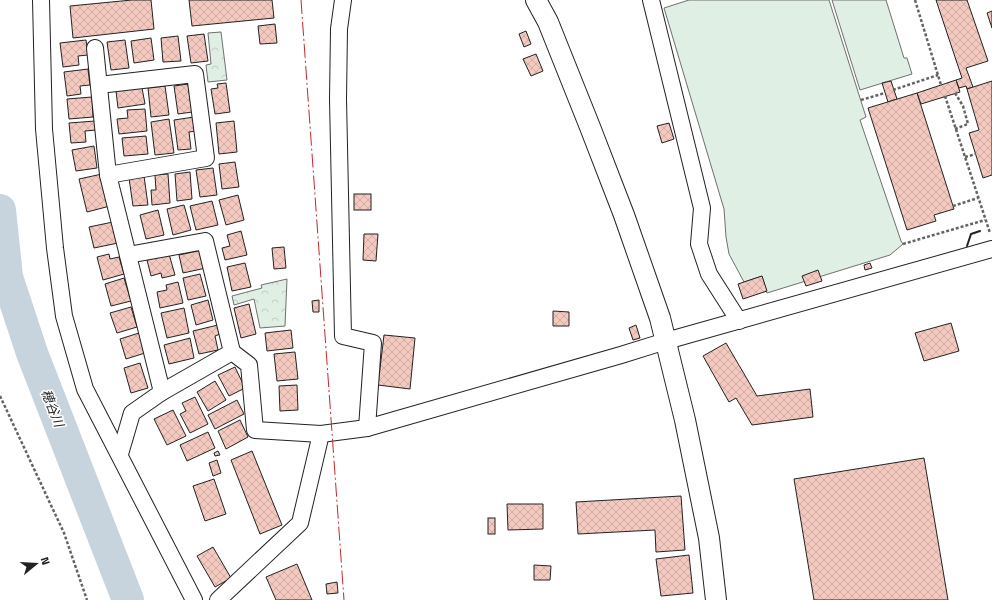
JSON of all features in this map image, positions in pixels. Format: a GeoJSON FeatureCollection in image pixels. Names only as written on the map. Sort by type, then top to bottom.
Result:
{"type":"FeatureCollection","features":[{"type":"Feature","properties":{"kind":"street"},"geometry":{"type":"LineString","coordinates":[[41,0],[44,129],[55,248],[64,316],[85,389],[120,454],[194,600]]}},
{"type":"Feature","properties":{"kind":"street"},"geometry":{"type":"LineString","coordinates":[[343,0],[339,29],[338,99],[343,336],[373,343],[367,428]]}},
{"type":"Feature","properties":{"kind":"street"},"geometry":{"type":"LineString","coordinates":[[536,0],[548,22],[624,215],[660,318],[685,420],[709,538],[716,600]]}},
{"type":"Feature","properties":{"kind":"street"},"geometry":{"type":"LineString","coordinates":[[651,0],[702,208],[699,244],[709,274],[739,321]]}},
{"type":"Feature","properties":{"kind":"street"},"geometry":{"type":"LineString","coordinates":[[95,48],[108,175],[162,392]]}},
{"type":"Feature","properties":{"kind":"street"},"geometry":{"type":"LineString","coordinates":[[99,85],[195,74],[206,158],[108,175]]}},
{"type":"Feature","properties":{"kind":"street"},"geometry":{"type":"LineString","coordinates":[[128,255],[205,241],[232,352],[249,365],[254,430],[321,434],[367,428],[621,356],[666,341],[739,321],[991,242]]}},
{"type":"Feature","properties":{"kind":"street"},"geometry":{"type":"LineString","coordinates":[[120,454],[132,413],[162,392],[232,352]]}},
{"type":"Feature","properties":{"kind":"street"},"geometry":{"type":"LineString","coordinates":[[218,600],[300,523],[321,434]]}},
{"type":"Feature","properties":{"kind":"path"},"geometry":{"type":"LineString","coordinates":[[915,0],[941,85]]}},
{"type":"Feature","properties":{"kind":"path"},"geometry":{"type":"LineString","coordinates":[[894,90],[938,75]]}},
{"type":"Feature","properties":{"kind":"path"},"geometry":{"type":"LineString","coordinates":[[861,100],[885,93]]}},
{"type":"Feature","properties":{"kind":"path"},"geometry":{"type":"LineString","coordinates":[[955,94],[963,106],[968,124],[955,129]]}},
{"type":"Feature","properties":{"kind":"path"},"geometry":{"type":"LineString","coordinates":[[945,96],[991,242]]}},
{"type":"Feature","properties":{"kind":"path"},"geometry":{"type":"LineString","coordinates":[[965,158],[976,154]]}},
{"type":"Feature","properties":{"kind":"path"},"geometry":{"type":"LineString","coordinates":[[953,206],[978,198]]}},
{"type":"Feature","properties":{"kind":"path"},"geometry":{"type":"LineString","coordinates":[[903,244],[985,220]]}},
{"type":"Feature","properties":{"kind":"path"},"geometry":{"type":"LineString","coordinates":[[0,396],[64,533],[87,600]]}},
{"type":"Feature","properties":{"kind":"green space"},"geometry":{"type":"Polygon","coordinates":[[[689,0],[829,0],[866,117],[860,120],[903,244],[890,255],[767,293],[762,276],[744,282],[729,254],[724,209],[664,8],[689,0]]]}},
{"type":"Feature","properties":{"kind":"green space"},"geometry":{"type":"Polygon","coordinates":[[[832,0],[886,0],[904,58],[907,58],[912,74],[860,90],[832,0]]]}},
{"type":"Feature","properties":{"kind":"green space"},"geometry":{"type":"Polygon","coordinates":[[[221,32],[227,80],[208,82],[206,65],[211,64],[208,33],[221,32]]]}},
{"type":"Feature","properties":{"kind":"green space"},"geometry":{"type":"Polygon","coordinates":[[[287,279],[285,326],[260,328],[254,299],[234,305],[232,296],[262,288],[261,285],[287,279]]]}},
{"type":"Feature","properties":{"kind":"building"},"geometry":{"type":"Polygon","coordinates":[[[132,0],[151,0],[154,29],[73,38],[70,6],[132,0]]]}},
{"type":"Feature","properties":{"kind":"building"},"geometry":{"type":"Polygon","coordinates":[[[189,0],[272,0],[274,18],[192,26],[189,0]]]}},
{"type":"Feature","properties":{"kind":"building"},"geometry":{"type":"Polygon","coordinates":[[[936,0],[967,0],[988,61],[966,68],[973,87],[967,89],[966,86],[959,88],[956,80],[962,78],[936,0]]]}},
{"type":"Feature","properties":{"kind":"building"},"geometry":{"type":"Polygon","coordinates":[[[992,11],[992,28],[987,13],[992,11]]]}},
{"type":"Feature","properties":{"kind":"building"},"geometry":{"type":"Polygon","coordinates":[[[275,24],[277,43],[260,44],[258,26],[275,24]]]}},
{"type":"Feature","properties":{"kind":"building"},"geometry":{"type":"Polygon","coordinates":[[[526,31],[531,44],[524,47],[519,34],[526,31]]]}},
{"type":"Feature","properties":{"kind":"building"},"geometry":{"type":"Polygon","coordinates":[[[204,34],[208,61],[191,63],[187,36],[204,34]]]}},
{"type":"Feature","properties":{"kind":"building"},"geometry":{"type":"Polygon","coordinates":[[[178,36],[181,61],[163,62],[161,38],[178,36]]]}},
{"type":"Feature","properties":{"kind":"building"},"geometry":{"type":"Polygon","coordinates":[[[151,38],[154,60],[134,63],[131,41],[151,38]]]}},
{"type":"Feature","properties":{"kind":"building"},"geometry":{"type":"Polygon","coordinates":[[[86,40],[88,55],[78,56],[79,65],[63,67],[60,43],[86,40]]]}},
{"type":"Feature","properties":{"kind":"building"},"geometry":{"type":"Polygon","coordinates":[[[125,40],[129,68],[111,70],[107,42],[125,40]]]}},
{"type":"Feature","properties":{"kind":"building"},"geometry":{"type":"Polygon","coordinates":[[[536,54],[543,71],[531,76],[523,59],[536,54]]]}},
{"type":"Feature","properties":{"kind":"building"},"geometry":{"type":"Polygon","coordinates":[[[88,69],[90,85],[80,86],[81,94],[67,96],[64,72],[88,69]]]}},
{"type":"Feature","properties":{"kind":"building"},"geometry":{"type":"Polygon","coordinates":[[[956,80],[960,92],[921,104],[917,93],[956,80]]]}},
{"type":"Feature","properties":{"kind":"building"},"geometry":{"type":"Polygon","coordinates":[[[891,81],[897,99],[888,102],[882,83],[891,81]]]}},
{"type":"Feature","properties":{"kind":"building"},"geometry":{"type":"Polygon","coordinates":[[[992,81],[992,175],[983,178],[969,133],[979,130],[967,89],[992,81]]]}},
{"type":"Feature","properties":{"kind":"building"},"geometry":{"type":"Polygon","coordinates":[[[226,83],[230,112],[215,114],[211,89],[218,88],[217,84],[226,83]]]}},
{"type":"Feature","properties":{"kind":"building"},"geometry":{"type":"Polygon","coordinates":[[[188,84],[192,112],[178,114],[174,86],[188,84]]]}},
{"type":"Feature","properties":{"kind":"building"},"geometry":{"type":"Polygon","coordinates":[[[165,86],[169,115],[151,117],[148,88],[165,86]]]}},
{"type":"Feature","properties":{"kind":"building"},"geometry":{"type":"Polygon","coordinates":[[[142,88],[145,104],[118,108],[116,91],[142,88]]]}},
{"type":"Feature","properties":{"kind":"building"},"geometry":{"type":"Polygon","coordinates":[[[917,93],[954,209],[934,215],[936,221],[907,230],[868,108],[917,93]]]}},
{"type":"Feature","properties":{"kind":"building"},"geometry":{"type":"Polygon","coordinates":[[[92,97],[93,117],[69,119],[67,99],[92,97]]]}},
{"type":"Feature","properties":{"kind":"building"},"geometry":{"type":"Polygon","coordinates":[[[145,109],[147,131],[119,134],[117,119],[128,118],[127,110],[145,109]]]}},
{"type":"Feature","properties":{"kind":"building"},"geometry":{"type":"Polygon","coordinates":[[[194,117],[196,131],[189,132],[191,149],[178,150],[174,120],[194,117]]]}},
{"type":"Feature","properties":{"kind":"building"},"geometry":{"type":"Polygon","coordinates":[[[169,119],[174,153],[155,155],[151,122],[169,119]]]}},
{"type":"Feature","properties":{"kind":"building"},"geometry":{"type":"Polygon","coordinates":[[[95,121],[96,130],[85,131],[86,142],[71,143],[69,123],[95,121]]]}},
{"type":"Feature","properties":{"kind":"building"},"geometry":{"type":"Polygon","coordinates":[[[234,121],[237,152],[219,154],[216,123],[234,121]]]}},
{"type":"Feature","properties":{"kind":"building"},"geometry":{"type":"Polygon","coordinates":[[[669,123],[674,139],[662,143],[657,126],[669,123]]]}},
{"type":"Feature","properties":{"kind":"building"},"geometry":{"type":"Polygon","coordinates":[[[146,136],[148,154],[124,156],[122,138],[146,136]]]}},
{"type":"Feature","properties":{"kind":"building"},"geometry":{"type":"Polygon","coordinates":[[[94,146],[97,168],[76,171],[72,150],[94,146]]]}},
{"type":"Feature","properties":{"kind":"building"},"geometry":{"type":"Polygon","coordinates":[[[235,162],[239,187],[222,189],[219,164],[235,162]]]}},
{"type":"Feature","properties":{"kind":"building"},"geometry":{"type":"Polygon","coordinates":[[[213,168],[217,195],[200,197],[196,170],[213,168]]]}},
{"type":"Feature","properties":{"kind":"building"},"geometry":{"type":"Polygon","coordinates":[[[190,172],[192,199],[177,201],[175,174],[190,172]]]}},
{"type":"Feature","properties":{"kind":"building"},"geometry":{"type":"Polygon","coordinates":[[[102,174],[110,206],[87,212],[79,179],[102,174]]]}},
{"type":"Feature","properties":{"kind":"building"},"geometry":{"type":"Polygon","coordinates":[[[168,174],[170,203],[152,205],[151,190],[156,190],[155,175],[168,174]]]}},
{"type":"Feature","properties":{"kind":"building"},"geometry":{"type":"Polygon","coordinates":[[[144,176],[148,205],[133,206],[129,178],[144,176]]]}},
{"type":"Feature","properties":{"kind":"building"},"geometry":{"type":"Polygon","coordinates":[[[354,194],[371,194],[371,210],[354,210],[354,194]]]}},
{"type":"Feature","properties":{"kind":"building"},"geometry":{"type":"Polygon","coordinates":[[[238,195],[244,220],[226,225],[219,200],[238,195]]]}},
{"type":"Feature","properties":{"kind":"building"},"geometry":{"type":"Polygon","coordinates":[[[212,201],[218,225],[196,230],[190,206],[212,201]]]}},
{"type":"Feature","properties":{"kind":"building"},"geometry":{"type":"Polygon","coordinates":[[[184,205],[191,230],[173,235],[167,209],[184,205]]]}},
{"type":"Feature","properties":{"kind":"building"},"geometry":{"type":"Polygon","coordinates":[[[158,210],[164,235],[146,239],[140,215],[158,210]]]}},
{"type":"Feature","properties":{"kind":"building"},"geometry":{"type":"Polygon","coordinates":[[[113,222],[118,243],[94,248],[89,227],[113,222]]]}},
{"type":"Feature","properties":{"kind":"building"},"geometry":{"type":"Polygon","coordinates":[[[241,231],[247,255],[225,260],[222,248],[230,246],[227,235],[241,231]]]}},
{"type":"Feature","properties":{"kind":"building"},"geometry":{"type":"Polygon","coordinates":[[[364,234],[378,234],[376,261],[363,260],[364,234]]]}},
{"type":"Feature","properties":{"kind":"building"},"geometry":{"type":"Polygon","coordinates":[[[284,247],[286,268],[274,269],[272,248],[284,247]]]}},
{"type":"Feature","properties":{"kind":"building"},"geometry":{"type":"Polygon","coordinates":[[[202,250],[206,268],[183,273],[179,255],[202,250]]]}},
{"type":"Feature","properties":{"kind":"building"},"geometry":{"type":"Polygon","coordinates":[[[109,254],[110,259],[119,257],[124,274],[103,280],[97,257],[109,254]]]}},
{"type":"Feature","properties":{"kind":"building"},"geometry":{"type":"Polygon","coordinates":[[[169,254],[175,275],[162,278],[161,273],[151,276],[147,260],[169,254]]]}},
{"type":"Feature","properties":{"kind":"building"},"geometry":{"type":"Polygon","coordinates":[[[245,263],[251,287],[232,291],[227,267],[245,263]]]}},
{"type":"Feature","properties":{"kind":"building"},"geometry":{"type":"Polygon","coordinates":[[[870,263],[872,268],[865,270],[864,265],[870,263]]]}},
{"type":"Feature","properties":{"kind":"building"},"geometry":{"type":"Polygon","coordinates":[[[818,270],[822,281],[806,286],[802,276],[818,270]]]}},
{"type":"Feature","properties":{"kind":"building"},"geometry":{"type":"Polygon","coordinates":[[[200,274],[206,296],[188,300],[183,278],[200,274]]]}},
{"type":"Feature","properties":{"kind":"building"},"geometry":{"type":"Polygon","coordinates":[[[762,276],[767,291],[743,299],[738,284],[762,276]]]}},
{"type":"Feature","properties":{"kind":"building"},"geometry":{"type":"Polygon","coordinates":[[[124,278],[131,301],[111,306],[105,284],[124,278]]]}},
{"type":"Feature","properties":{"kind":"building"},"geometry":{"type":"Polygon","coordinates":[[[178,282],[183,303],[160,308],[157,292],[167,290],[166,285],[178,282]]]}},
{"type":"Feature","properties":{"kind":"building"},"geometry":{"type":"Polygon","coordinates":[[[208,300],[213,320],[196,325],[191,305],[208,300]]]}},
{"type":"Feature","properties":{"kind":"building"},"geometry":{"type":"Polygon","coordinates":[[[319,300],[319,312],[313,312],[312,301],[319,300]]]}},
{"type":"Feature","properties":{"kind":"building"},"geometry":{"type":"Polygon","coordinates":[[[249,304],[256,334],[241,338],[234,308],[249,304]]]}},
{"type":"Feature","properties":{"kind":"building"},"geometry":{"type":"Polygon","coordinates":[[[131,307],[137,327],[117,333],[110,313],[131,307]]]}},
{"type":"Feature","properties":{"kind":"building"},"geometry":{"type":"Polygon","coordinates":[[[184,308],[189,333],[167,338],[161,313],[184,308]]]}},
{"type":"Feature","properties":{"kind":"building"},"geometry":{"type":"Polygon","coordinates":[[[553,311],[569,312],[569,326],[553,326],[553,311]]]}},
{"type":"Feature","properties":{"kind":"building"},"geometry":{"type":"Polygon","coordinates":[[[951,323],[959,351],[924,361],[915,333],[951,323]]]}},
{"type":"Feature","properties":{"kind":"building"},"geometry":{"type":"Polygon","coordinates":[[[218,325],[220,334],[215,336],[218,350],[199,354],[193,331],[218,325]]]}},
{"type":"Feature","properties":{"kind":"building"},"geometry":{"type":"Polygon","coordinates":[[[636,325],[640,338],[633,340],[629,328],[636,325]]]}},
{"type":"Feature","properties":{"kind":"building"},"geometry":{"type":"Polygon","coordinates":[[[291,330],[293,348],[267,351],[265,333],[291,330]]]}},
{"type":"Feature","properties":{"kind":"building"},"geometry":{"type":"Polygon","coordinates":[[[139,333],[145,353],[126,359],[120,339],[139,333]]]}},
{"type":"Feature","properties":{"kind":"building"},"geometry":{"type":"Polygon","coordinates":[[[384,335],[415,338],[410,389],[378,385],[384,335]]]}},
{"type":"Feature","properties":{"kind":"building"},"geometry":{"type":"Polygon","coordinates":[[[190,338],[194,358],[169,364],[164,345],[190,338]]]}},
{"type":"Feature","properties":{"kind":"building"},"geometry":{"type":"Polygon","coordinates":[[[726,343],[757,396],[810,389],[813,417],[752,425],[736,398],[729,402],[703,356],[726,343]]]}},
{"type":"Feature","properties":{"kind":"building"},"geometry":{"type":"Polygon","coordinates":[[[295,352],[298,379],[277,381],[274,354],[295,352]]]}},
{"type":"Feature","properties":{"kind":"building"},"geometry":{"type":"Polygon","coordinates":[[[140,363],[148,388],[131,393],[124,368],[140,363]]]}},
{"type":"Feature","properties":{"kind":"building"},"geometry":{"type":"Polygon","coordinates":[[[235,367],[245,388],[229,396],[218,375],[235,367]]]}},
{"type":"Feature","properties":{"kind":"building"},"geometry":{"type":"Polygon","coordinates":[[[215,381],[226,400],[208,411],[197,392],[215,381]]]}},
{"type":"Feature","properties":{"kind":"building"},"geometry":{"type":"Polygon","coordinates":[[[297,385],[298,410],[280,411],[279,386],[297,385]]]}},
{"type":"Feature","properties":{"kind":"building"},"geometry":{"type":"Polygon","coordinates":[[[195,397],[208,424],[190,433],[180,414],[186,411],[182,403],[195,397]]]}},
{"type":"Feature","properties":{"kind":"building"},"geometry":{"type":"Polygon","coordinates":[[[237,400],[244,414],[215,429],[208,415],[237,400]]]}},
{"type":"Feature","properties":{"kind":"building"},"geometry":{"type":"Polygon","coordinates":[[[173,410],[186,436],[167,445],[154,419],[173,410]]]}},
{"type":"Feature","properties":{"kind":"building"},"geometry":{"type":"Polygon","coordinates":[[[240,420],[248,437],[226,449],[218,431],[240,420]]]}},
{"type":"Feature","properties":{"kind":"building"},"geometry":{"type":"Polygon","coordinates":[[[208,432],[215,448],[187,461],[180,445],[208,432]]]}},
{"type":"Feature","properties":{"kind":"building"},"geometry":{"type":"Polygon","coordinates":[[[218,451],[220,455],[215,456],[214,453],[218,451]]]}},
{"type":"Feature","properties":{"kind":"building"},"geometry":{"type":"Polygon","coordinates":[[[252,451],[282,525],[260,534],[231,460],[252,451]]]}},
{"type":"Feature","properties":{"kind":"building"},"geometry":{"type":"Polygon","coordinates":[[[924,458],[948,600],[814,600],[794,479],[924,458]]]}},
{"type":"Feature","properties":{"kind":"building"},"geometry":{"type":"Polygon","coordinates":[[[217,460],[221,473],[213,476],[209,463],[217,460]]]}},
{"type":"Feature","properties":{"kind":"building"},"geometry":{"type":"Polygon","coordinates":[[[214,479],[226,514],[205,521],[193,486],[214,479]]]}},
{"type":"Feature","properties":{"kind":"building"},"geometry":{"type":"Polygon","coordinates":[[[681,496],[685,550],[656,552],[655,530],[578,534],[576,502],[681,496]]]}},
{"type":"Feature","properties":{"kind":"building"},"geometry":{"type":"Polygon","coordinates":[[[507,504],[543,504],[543,529],[508,530],[507,504]]]}},
{"type":"Feature","properties":{"kind":"building"},"geometry":{"type":"Polygon","coordinates":[[[488,518],[495,518],[495,534],[488,534],[488,518]]]}},
{"type":"Feature","properties":{"kind":"building"},"geometry":{"type":"Polygon","coordinates":[[[213,547],[231,578],[215,587],[197,556],[213,547]]]}},
{"type":"Feature","properties":{"kind":"building"},"geometry":{"type":"Polygon","coordinates":[[[689,555],[693,593],[661,596],[656,559],[689,555]]]}},
{"type":"Feature","properties":{"kind":"building"},"geometry":{"type":"Polygon","coordinates":[[[297,564],[312,600],[276,600],[266,577],[297,564]]]}},
{"type":"Feature","properties":{"kind":"building"},"geometry":{"type":"Polygon","coordinates":[[[534,565],[551,566],[550,580],[534,580],[534,565]]]}},
{"type":"Feature","properties":{"kind":"building"},"geometry":{"type":"Polygon","coordinates":[[[337,582],[338,593],[327,594],[326,584],[337,582]]]}},
{"type":"Feature","properties":{"kind":"waterway","name":"穂谷川"},"geometry":{"type":"LineString","coordinates":[[0,210],[7,277],[32,353],[128,600]]}},
{"type":"Feature","properties":{"kind":"wall"},"geometry":{"type":"LineString","coordinates":[[967,246],[971,234],[980,231]]}},
{"type":"Feature","properties":{"kind":"power"},"geometry":{"type":"LineString","coordinates":[[301,0],[344,600]]}}]}
